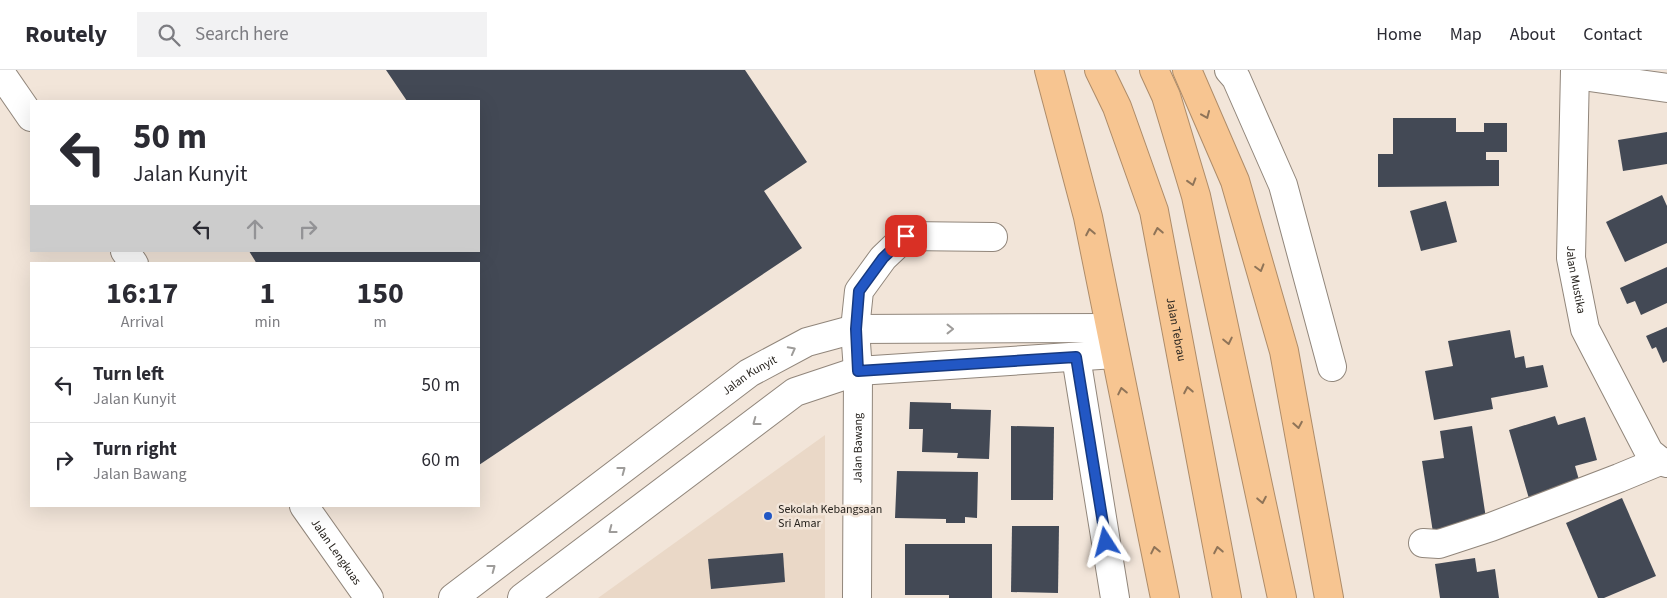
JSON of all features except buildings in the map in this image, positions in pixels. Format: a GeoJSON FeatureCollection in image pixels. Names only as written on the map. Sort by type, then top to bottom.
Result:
{"type":"FeatureCollection","features":[{"type":"Feature","properties":{"kind":"highway"},"geometry":{"type":"LineString","coordinates":[[1048,70],[1088,217],[1164,598]]}},
{"type":"Feature","properties":{"kind":"highway","name":"Jalan Tebrau"},"geometry":{"type":"LineString","coordinates":[[1099,70],[1118,107],[1154,211],[1227,598]]}},
{"type":"Feature","properties":{"kind":"highway"},"geometry":{"type":"LineString","coordinates":[[1154,70],[1166,96],[1196,196],[1282,598]]}},
{"type":"Feature","properties":{"kind":"highway"},"geometry":{"type":"LineString","coordinates":[[1186,70],[1235,181],[1284,351],[1329,598]]}},
{"type":"Feature","properties":{"kind":"street"},"geometry":{"type":"LineString","coordinates":[[1229,70],[1236,78],[1283,186],[1332,367]]}},
{"type":"Feature","properties":{"kind":"street"},"geometry":{"type":"LineString","coordinates":[[0,72],[30,116]]}},
{"type":"Feature","properties":{"kind":"street"},"geometry":{"type":"LineString","coordinates":[[1574,72],[1667,88]]}},
{"type":"Feature","properties":{"kind":"street","name":"Jalan Mustika"},"geometry":{"type":"LineString","coordinates":[[1574,72],[1571,258],[1585,329],[1649,452],[1663,462]]}},
{"type":"Feature","properties":{"kind":"street","name":"Jalan Bawang"},"geometry":{"type":"LineString","coordinates":[[857,598],[858,371],[856,329],[859,291],[883,258],[906,236],[993,237]]}},
{"type":"Feature","properties":{"kind":"street","name":"Jalan Kunyit"},"geometry":{"type":"LineString","coordinates":[[453,598],[749,373],[807,342],[856,329],[1112,341]]}},
{"type":"Feature","properties":{"kind":"street"},"geometry":{"type":"LineString","coordinates":[[522,598],[794,392],[858,371],[1076,357],[1112,341]]}},
{"type":"Feature","properties":{"kind":"street"},"geometry":{"type":"LineString","coordinates":[[1076,357],[1114,598]]}},
{"type":"Feature","properties":{"kind":"street"},"geometry":{"type":"LineString","coordinates":[[1423,543],[1440,544],[1663,462]]}},
{"type":"Feature","properties":{"kind":"street","name":"Jalan Lengkuas"},"geometry":{"type":"LineString","coordinates":[[305,507],[368,598]]}},
{"type":"Feature","properties":{"kind":"shaded area","name":"Sekolah Kebangsaan Sri Amar"},"geometry":{"type":"Polygon","coordinates":[[[825,435],[825,598],[598,598],[825,435]]]}},
{"type":"Feature","properties":{"kind":"place","name":"Sekolah Kebangsaan Sri Amar"},"geometry":{"type":"Point","coordinates":[768,516]}},
{"type":"Feature","properties":{"kind":"route"},"geometry":{"type":"LineString","coordinates":[[906,236],[883,258],[859,291],[856,329],[858,371],[1076,357],[1106,542]]}}]}
